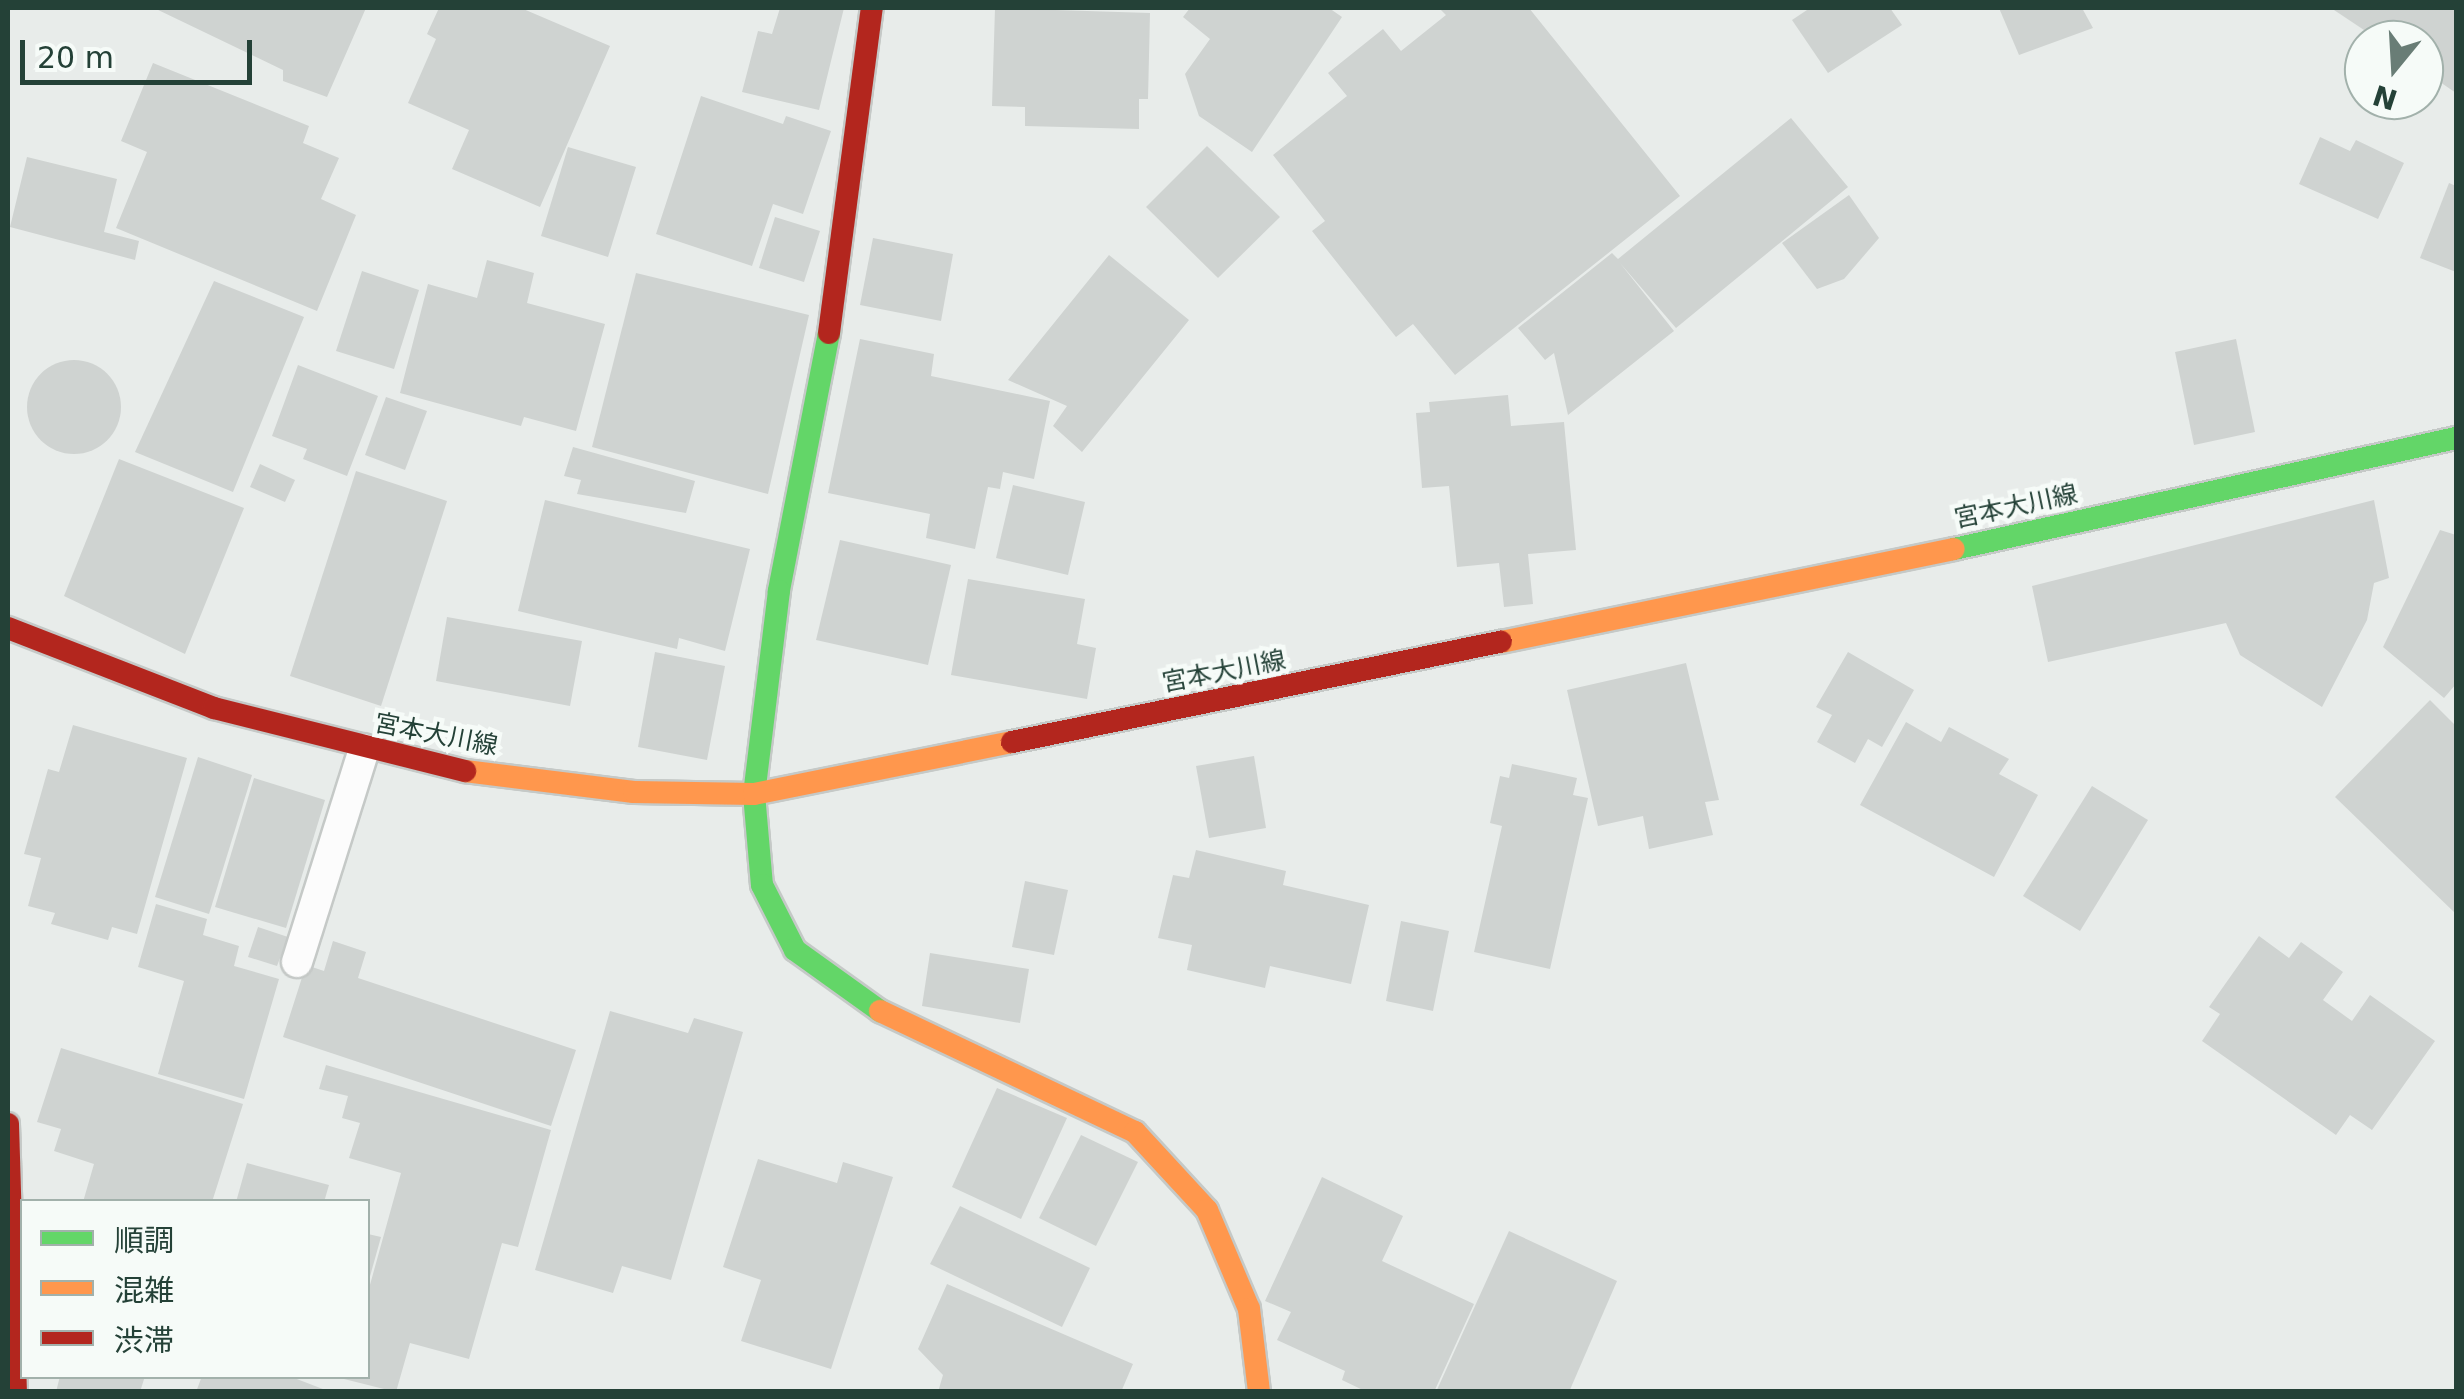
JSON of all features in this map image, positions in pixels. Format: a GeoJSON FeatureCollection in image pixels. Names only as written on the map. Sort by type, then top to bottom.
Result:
{"type":"FeatureCollection","features":[{"type":"Feature","properties":{"kind":"main road"},"geometry":{"type":"LineString","coordinates":[[872,8],[840,278],[779,591],[754,794],[762,885],[795,950],[866,1004],[1135,1132],[1207,1210],[1249,1309],[1259,1392]]}},
{"type":"Feature","properties":{"kind":"main road","name":"宮本大川線"},"geometry":{"type":"LineString","coordinates":[[8,628],[214,708],[438,768],[614,790],[754,794],[1840,574],[2456,438]]}},
{"type":"Feature","properties":{"kind":"main road"},"geometry":{"type":"LineString","coordinates":[[8,1124],[16,1392]]}},
{"type":"Feature","properties":{"kind":"lane"},"geometry":{"type":"LineString","coordinates":[[297,962],[364,749]]}},
{"type":"Feature","properties":{"kind":"building"},"geometry":{"type":"Polygon","coordinates":[[[154,8],[366,8],[327,97],[283,81],[283,70],[154,8]]]}},
{"type":"Feature","properties":{"kind":"building"},"geometry":{"type":"Polygon","coordinates":[[[439,8],[521,8],[610,46],[540,207],[452,169],[469,130],[408,103],[436,39],[427,34],[439,8]]]}},
{"type":"Feature","properties":{"kind":"building"},"geometry":{"type":"Polygon","coordinates":[[[780,8],[844,8],[819,110],[742,92],[758,31],[772,34],[780,8]]]}},
{"type":"Feature","properties":{"kind":"building"},"geometry":{"type":"Polygon","coordinates":[[[995,8],[1150,13],[1148,99],[1139,99],[1139,129],[1025,126],[1025,107],[992,106],[995,8]]]}},
{"type":"Feature","properties":{"kind":"building"},"geometry":{"type":"Polygon","coordinates":[[[1190,8],[1329,8],[1342,17],[1252,152],[1199,116],[1185,74],[1210,39],[1183,17],[1190,8]]]}},
{"type":"Feature","properties":{"kind":"building"},"geometry":{"type":"Polygon","coordinates":[[[1439,8],[1529,8],[1680,196],[1455,375],[1413,324],[1396,337],[1312,231],[1325,221],[1273,155],[1347,96],[1328,73],[1383,29],[1401,51],[1446,15],[1439,8]]]}},
{"type":"Feature","properties":{"kind":"building"},"geometry":{"type":"Polygon","coordinates":[[[1810,8],[1890,8],[1902,25],[1828,73],[1792,20],[1810,8]]]}},
{"type":"Feature","properties":{"kind":"building"},"geometry":{"type":"Polygon","coordinates":[[[1999,8],[2082,8],[2093,28],[2019,55],[1999,8]]]}},
{"type":"Feature","properties":{"kind":"building"},"geometry":{"type":"Polygon","coordinates":[[[2331,8],[2456,8],[2456,93],[2444,85],[2444,20],[2349,20],[2331,8]]]}},
{"type":"Feature","properties":{"kind":"building"},"geometry":{"type":"Polygon","coordinates":[[[153,63],[309,126],[303,143],[339,158],[321,199],[356,215],[317,311],[116,228],[147,152],[121,141],[153,63]]]}},
{"type":"Feature","properties":{"kind":"building"},"geometry":{"type":"Polygon","coordinates":[[[701,96],[783,124],[786,116],[831,131],[803,214],[773,204],[752,266],[656,234],[701,96]]]}},
{"type":"Feature","properties":{"kind":"building"},"geometry":{"type":"Polygon","coordinates":[[[1791,118],[1848,187],[1676,328],[1620,263],[1674,331],[1568,415],[1554,353],[1545,360],[1518,328],[1612,253],[1618,259],[1791,118]]]}},
{"type":"Feature","properties":{"kind":"building"},"geometry":{"type":"Polygon","coordinates":[[[2320,137],[2350,151],[2356,140],[2404,163],[2378,219],[2299,184],[2320,137]]]}},
{"type":"Feature","properties":{"kind":"building"},"geometry":{"type":"Polygon","coordinates":[[[1207,146],[1280,217],[1218,278],[1146,207],[1207,146]]]}},
{"type":"Feature","properties":{"kind":"building"},"geometry":{"type":"Polygon","coordinates":[[[568,147],[636,167],[608,257],[541,236],[568,147]]]}},
{"type":"Feature","properties":{"kind":"building"},"geometry":{"type":"Polygon","coordinates":[[[27,157],[117,179],[104,232],[139,241],[135,260],[10,227],[27,157]]]}},
{"type":"Feature","properties":{"kind":"building"},"geometry":{"type":"Polygon","coordinates":[[[2449,183],[2456,186],[2456,272],[2420,258],[2449,183]]]}},
{"type":"Feature","properties":{"kind":"building"},"geometry":{"type":"Polygon","coordinates":[[[1849,195],[1879,238],[1844,279],[1817,289],[1782,243],[1849,195]]]}},
{"type":"Feature","properties":{"kind":"building"},"geometry":{"type":"Polygon","coordinates":[[[775,217],[820,231],[804,282],[759,268],[775,217]]]}},
{"type":"Feature","properties":{"kind":"building"},"geometry":{"type":"Polygon","coordinates":[[[873,238],[953,254],[941,321],[860,305],[873,238]]]}},
{"type":"Feature","properties":{"kind":"building"},"geometry":{"type":"Polygon","coordinates":[[[1109,255],[1189,320],[1082,452],[1053,426],[1067,406],[1008,380],[1109,255]]]}},
{"type":"Feature","properties":{"kind":"building"},"geometry":{"type":"Polygon","coordinates":[[[487,260],[534,273],[527,303],[605,324],[576,431],[524,417],[521,426],[400,393],[428,284],[477,298],[487,260]]]}},
{"type":"Feature","properties":{"kind":"building"},"geometry":{"type":"Polygon","coordinates":[[[362,271],[419,290],[394,369],[336,351],[362,271]]]}},
{"type":"Feature","properties":{"kind":"building"},"geometry":{"type":"Polygon","coordinates":[[[636,273],[809,315],[768,494],[592,447],[636,273]]]}},
{"type":"Feature","properties":{"kind":"building"},"geometry":{"type":"Polygon","coordinates":[[[214,281],[304,317],[233,492],[135,452],[214,281]]]}},
{"type":"Feature","properties":{"kind":"building"},"geometry":{"type":"Polygon","coordinates":[[[860,339],[934,354],[931,376],[1050,401],[1034,479],[1003,472],[1000,489],[988,487],[975,549],[926,538],[930,514],[828,493],[860,339]]]}},
{"type":"Feature","properties":{"kind":"building"},"geometry":{"type":"Polygon","coordinates":[[[2236,339],[2255,432],[2194,445],[2175,352],[2236,339]]]}},
{"type":"Feature","properties":{"kind":"building"},"geometry":{"type":"Polygon","coordinates":[[[74,360],[92,363],[107,374],[118,389],[118,425],[107,440],[92,451],[74,454],[56,451],[41,440],[30,425],[27,407],[30,389],[41,374],[56,363],[74,360]]]}},
{"type":"Feature","properties":{"kind":"building"},"geometry":{"type":"Polygon","coordinates":[[[298,365],[378,396],[347,476],[303,459],[307,449],[272,436],[298,365]]]}},
{"type":"Feature","properties":{"kind":"building"},"geometry":{"type":"Polygon","coordinates":[[[1508,395],[1511,426],[1564,422],[1576,550],[1528,554],[1533,604],[1504,607],[1499,563],[1457,567],[1449,486],[1422,488],[1416,413],[1430,412],[1429,402],[1508,395]]]}},
{"type":"Feature","properties":{"kind":"building"},"geometry":{"type":"Polygon","coordinates":[[[386,397],[427,411],[405,470],[365,455],[386,397]]]}},
{"type":"Feature","properties":{"kind":"building"},"geometry":{"type":"Polygon","coordinates":[[[573,447],[695,481],[686,513],[577,494],[581,480],[564,476],[573,447]]]}},
{"type":"Feature","properties":{"kind":"building"},"geometry":{"type":"Polygon","coordinates":[[[119,459],[244,508],[185,654],[64,596],[119,459]]]}},
{"type":"Feature","properties":{"kind":"building"},"geometry":{"type":"Polygon","coordinates":[[[260,464],[295,480],[285,502],[250,487],[260,464]]]}},
{"type":"Feature","properties":{"kind":"building"},"geometry":{"type":"Polygon","coordinates":[[[356,471],[447,501],[381,706],[290,676],[356,471]]]}},
{"type":"Feature","properties":{"kind":"building"},"geometry":{"type":"Polygon","coordinates":[[[1013,485],[1085,502],[1068,575],[996,558],[1013,485]]]}},
{"type":"Feature","properties":{"kind":"building"},"geometry":{"type":"Polygon","coordinates":[[[545,500],[750,549],[725,651],[679,638],[677,649],[518,611],[545,500]]]}},
{"type":"Feature","properties":{"kind":"building"},"geometry":{"type":"Polygon","coordinates":[[[2374,500],[2389,578],[2374,583],[2367,620],[2322,707],[2240,655],[2226,623],[2048,662],[2032,586],[2374,500]]]}},
{"type":"Feature","properties":{"kind":"building"},"geometry":{"type":"Polygon","coordinates":[[[2440,530],[2456,535],[2456,684],[2444,698],[2383,647],[2440,530]]]}},
{"type":"Feature","properties":{"kind":"building"},"geometry":{"type":"Polygon","coordinates":[[[840,540],[951,565],[928,665],[816,640],[840,540]]]}},
{"type":"Feature","properties":{"kind":"building"},"geometry":{"type":"Polygon","coordinates":[[[968,579],[1085,599],[1077,644],[1096,648],[1087,699],[951,675],[968,579]]]}},
{"type":"Feature","properties":{"kind":"building"},"geometry":{"type":"Polygon","coordinates":[[[447,617],[582,641],[570,706],[436,681],[447,617]]]}},
{"type":"Feature","properties":{"kind":"building"},"geometry":{"type":"Polygon","coordinates":[[[655,652],[725,666],[707,760],[638,747],[655,652]]]}},
{"type":"Feature","properties":{"kind":"building"},"geometry":{"type":"Polygon","coordinates":[[[1848,652],[1914,690],[1882,747],[1868,739],[1855,763],[1817,742],[1832,715],[1816,707],[1848,652]]]}},
{"type":"Feature","properties":{"kind":"building"},"geometry":{"type":"Polygon","coordinates":[[[1686,663],[1719,800],[1705,802],[1713,835],[1649,849],[1643,816],[1598,826],[1567,690],[1686,663]]]}},
{"type":"Feature","properties":{"kind":"building"},"geometry":{"type":"Polygon","coordinates":[[[2430,700],[2456,726],[2456,914],[2335,797],[2430,700]]]}},
{"type":"Feature","properties":{"kind":"building"},"geometry":{"type":"Polygon","coordinates":[[[1906,722],[1941,742],[1949,727],[2009,759],[1999,774],[2038,795],[1994,877],[1860,805],[1906,722]]]}},
{"type":"Feature","properties":{"kind":"building"},"geometry":{"type":"Polygon","coordinates":[[[73,725],[187,758],[137,934],[112,927],[108,940],[51,924],[55,913],[28,906],[41,858],[24,854],[48,769],[59,772],[73,725]]]}},
{"type":"Feature","properties":{"kind":"building"},"geometry":{"type":"Polygon","coordinates":[[[1254,756],[1266,828],[1209,838],[1196,766],[1254,756]]]}},
{"type":"Feature","properties":{"kind":"building"},"geometry":{"type":"Polygon","coordinates":[[[198,757],[252,775],[209,914],[155,897],[198,757]]]}},
{"type":"Feature","properties":{"kind":"building"},"geometry":{"type":"Polygon","coordinates":[[[1512,764],[1577,778],[1573,795],[1588,798],[1550,969],[1474,952],[1502,826],[1490,823],[1500,776],[1509,778],[1512,764]]]}},
{"type":"Feature","properties":{"kind":"building"},"geometry":{"type":"Polygon","coordinates":[[[254,778],[325,800],[286,928],[215,907],[254,778]]]}},
{"type":"Feature","properties":{"kind":"building"},"geometry":{"type":"Polygon","coordinates":[[[2092,786],[2148,820],[2080,931],[2023,896],[2092,786]]]}},
{"type":"Feature","properties":{"kind":"building"},"geometry":{"type":"Polygon","coordinates":[[[1196,850],[1286,871],[1283,885],[1369,905],[1351,984],[1270,966],[1265,988],[1187,970],[1192,945],[1158,938],[1173,875],[1189,878],[1196,850]]]}},
{"type":"Feature","properties":{"kind":"building"},"geometry":{"type":"Polygon","coordinates":[[[1025,881],[1068,890],[1054,955],[1012,947],[1025,881]]]}},
{"type":"Feature","properties":{"kind":"building"},"geometry":{"type":"Polygon","coordinates":[[[156,904],[207,919],[203,935],[239,946],[234,966],[279,979],[244,1099],[158,1074],[184,981],[138,967],[156,904]]]}},
{"type":"Feature","properties":{"kind":"building"},"geometry":{"type":"Polygon","coordinates":[[[1401,921],[1449,931],[1433,1011],[1386,1001],[1401,921]]]}},
{"type":"Feature","properties":{"kind":"building"},"geometry":{"type":"Polygon","coordinates":[[[258,927],[288,937],[277,966],[248,957],[258,927]]]}},
{"type":"Feature","properties":{"kind":"building"},"geometry":{"type":"Polygon","coordinates":[[[2259,936],[2289,958],[2301,942],[2343,972],[2323,1000],[2352,1021],[2370,995],[2435,1041],[2372,1130],[2350,1115],[2336,1135],[2202,1041],[2220,1014],[2209,1007],[2259,936]]]}},
{"type":"Feature","properties":{"kind":"building"},"geometry":{"type":"Polygon","coordinates":[[[333,941],[366,952],[358,978],[576,1050],[551,1126],[283,1037],[306,965],[324,971],[333,941]]]}},
{"type":"Feature","properties":{"kind":"building"},"geometry":{"type":"Polygon","coordinates":[[[930,953],[1029,969],[1020,1023],[922,1006],[930,953]]]}},
{"type":"Feature","properties":{"kind":"building"},"geometry":{"type":"Polygon","coordinates":[[[610,1011],[688,1033],[694,1018],[743,1032],[671,1280],[622,1266],[613,1293],[535,1270],[610,1011]]]}},
{"type":"Feature","properties":{"kind":"building"},"geometry":{"type":"Polygon","coordinates":[[[61,1048],[243,1104],[213,1199],[84,1199],[94,1164],[54,1151],[61,1129],[37,1122],[61,1048]]]}},
{"type":"Feature","properties":{"kind":"building"},"geometry":{"type":"Polygon","coordinates":[[[326,1065],[551,1130],[518,1247],[502,1243],[469,1359],[410,1343],[396,1392],[344,1379],[370,1379],[370,1285],[401,1173],[349,1158],[360,1123],[342,1118],[348,1096],[319,1089],[326,1065]]]}},
{"type":"Feature","properties":{"kind":"building"},"geometry":{"type":"Polygon","coordinates":[[[997,1088],[1067,1118],[1021,1219],[952,1187],[997,1088]]]}},
{"type":"Feature","properties":{"kind":"building"},"geometry":{"type":"Polygon","coordinates":[[[1081,1135],[1138,1162],[1096,1246],[1039,1218],[1081,1135]]]}},
{"type":"Feature","properties":{"kind":"building"},"geometry":{"type":"Polygon","coordinates":[[[758,1159],[837,1183],[843,1162],[893,1177],[831,1369],[741,1341],[761,1280],[723,1267],[758,1159]]]}},
{"type":"Feature","properties":{"kind":"building"},"geometry":{"type":"Polygon","coordinates":[[[247,1163],[329,1185],[325,1199],[237,1199],[247,1163]]]}},
{"type":"Feature","properties":{"kind":"building"},"geometry":{"type":"Polygon","coordinates":[[[1322,1177],[1403,1216],[1382,1261],[1474,1304],[1434,1392],[1367,1392],[1342,1380],[1345,1371],[1277,1340],[1291,1312],[1265,1301],[1322,1177]]]}},
{"type":"Feature","properties":{"kind":"building"},"geometry":{"type":"Polygon","coordinates":[[[960,1206],[1090,1268],[1062,1327],[930,1264],[960,1206]]]}},
{"type":"Feature","properties":{"kind":"building"},"geometry":{"type":"Polygon","coordinates":[[[1509,1231],[1617,1281],[1569,1392],[1436,1392],[1509,1231]]]}},
{"type":"Feature","properties":{"kind":"building"},"geometry":{"type":"Polygon","coordinates":[[[370,1234],[381,1237],[370,1276],[370,1234]]]}},
{"type":"Feature","properties":{"kind":"building"},"geometry":{"type":"Polygon","coordinates":[[[947,1284],[1133,1364],[1121,1392],[938,1392],[943,1375],[918,1349],[947,1284]]]}},
{"type":"Feature","properties":{"kind":"building"},"geometry":{"type":"Polygon","coordinates":[[[59,1379],[144,1379],[140,1392],[56,1392],[59,1379]]]}},
{"type":"Feature","properties":{"kind":"building"},"geometry":{"type":"Polygon","coordinates":[[[201,1379],[297,1379],[328,1391],[196,1392],[201,1379]]]}},
{"type":"Feature","properties":{"kind":"traffic: fast"},"geometry":{"type":"LineString","coordinates":[[829,333],[779,591],[754,794],[762,885],[795,950],[880,1011]]}},
{"type":"Feature","properties":{"kind":"traffic: fast"},"geometry":{"type":"LineString","coordinates":[[1954,549],[2456,438]]}},
{"type":"Feature","properties":{"kind":"traffic: slow"},"geometry":{"type":"LineString","coordinates":[[1501,642],[1954,549]]}},
{"type":"Feature","properties":{"kind":"traffic: slow"},"geometry":{"type":"LineString","coordinates":[[465,771],[634,792],[754,794],[1012,742]]}},
{"type":"Feature","properties":{"kind":"traffic: slow"},"geometry":{"type":"LineString","coordinates":[[880,1011],[1135,1132],[1207,1210],[1249,1309],[1259,1392]]}},
{"type":"Feature","properties":{"kind":"traffic: jam"},"geometry":{"type":"LineString","coordinates":[[829,333],[872,8]]}},
{"type":"Feature","properties":{"kind":"traffic: jam"},"geometry":{"type":"LineString","coordinates":[[8,628],[214,708],[465,771]]}},
{"type":"Feature","properties":{"kind":"traffic: jam"},"geometry":{"type":"LineString","coordinates":[[1012,742],[1501,642]]}},
{"type":"Feature","properties":{"kind":"traffic: jam"},"geometry":{"type":"LineString","coordinates":[[8,1124],[16,1392]]}}]}
